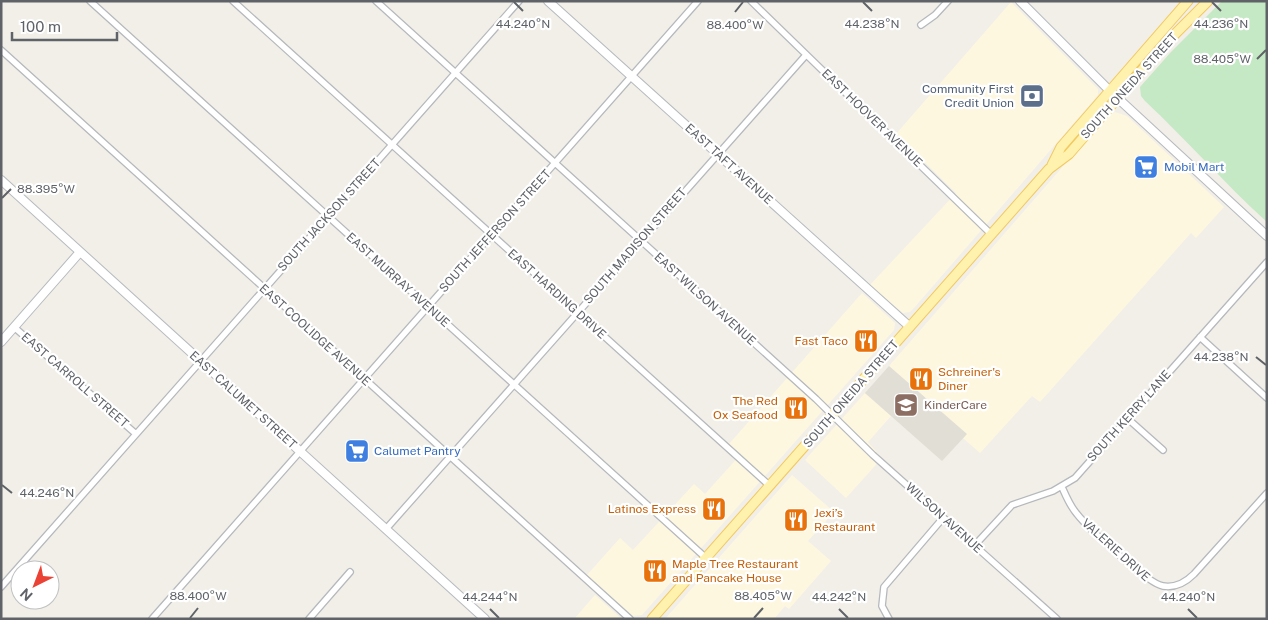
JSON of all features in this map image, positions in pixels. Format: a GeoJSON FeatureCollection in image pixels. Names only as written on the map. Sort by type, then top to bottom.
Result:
{"type":"FeatureCollection","features":[{"type":"Feature","properties":{"kind":"main road","name":"SOUTH ONEIDA STREET"},"geometry":{"type":"LineString","coordinates":[[652,619],[1049,169],[1069,154],[1188,1]]}},
{"type":"Feature","properties":{"kind":"main road","name":"SOUTH ONEIDA STREET"},"geometry":{"type":"LineString","coordinates":[[1114,94],[1208,1]]}},
{"type":"Feature","properties":{"kind":"street","name":"EAST MURRAY AVENUE"},"geometry":{"type":"LineString","coordinates":[[90,1],[706,558]]}},
{"type":"Feature","properties":{"kind":"street","name":"EAST WILSON AVENUE"},"geometry":{"type":"LineString","coordinates":[[376,1],[641,240],[832,416]]}},
{"type":"Feature","properties":{"kind":"street","name":"SOUTH JACKSON STREET"},"geometry":{"type":"LineString","coordinates":[[1,587],[519,1]]}},
{"type":"Feature","properties":{"kind":"street","name":"EAST TAFT AVENUE"},"geometry":{"type":"LineString","coordinates":[[548,1],[910,327]]}},
{"type":"Feature","properties":{"kind":"street","name":"SOUTH JEFFERSON STREET"},"geometry":{"type":"LineString","coordinates":[[152,619],[698,1]]}},
{"type":"Feature","properties":{"kind":"street","name":"EAST HOOVER AVENUE"},"geometry":{"type":"LineString","coordinates":[[751,1],[992,235]]}},
{"type":"Feature","properties":{"kind":"street"},"geometry":{"type":"LineString","coordinates":[[921,25],[935,15],[948,1]]}},
{"type":"Feature","properties":{"kind":"street"},"geometry":{"type":"LineString","coordinates":[[1020,1],[1114,94],[1267,236]]}},
{"type":"Feature","properties":{"kind":"street","name":"EAST HARDING DRIVE"},"geometry":{"type":"LineString","coordinates":[[235,2],[770,486]]}},
{"type":"Feature","properties":{"kind":"street","name":"EAST COOLIDGE AVENUE"},"geometry":{"type":"LineString","coordinates":[[1,50],[630,619]]}},
{"type":"Feature","properties":{"kind":"street","name":"SOUTH MADISON STREET"},"geometry":{"type":"LineString","coordinates":[[386,528],[806,55]]}},
{"type":"Feature","properties":{"kind":"street","name":"EAST CALUMET STREET"},"geometry":{"type":"LineString","coordinates":[[1,180],[485,619]]}},
{"type":"Feature","properties":{"kind":"street"},"geometry":{"type":"LineString","coordinates":[[1,342],[80,252]]}},
{"type":"Feature","properties":{"kind":"street","name":"SOUTH KERRY LANE"},"geometry":{"type":"LineString","coordinates":[[974,545],[1012,505],[1062,487],[1075,478],[1267,262]]}},
{"type":"Feature","properties":{"kind":"street","name":"EAST CARROLL STREET"},"geometry":{"type":"LineString","coordinates":[[14,327],[136,434]]}},
{"type":"Feature","properties":{"kind":"street"},"geometry":{"type":"LineString","coordinates":[[1200,337],[1267,398]]}},
{"type":"Feature","properties":{"kind":"street","name":"WILSON AVENUE"},"geometry":{"type":"LineString","coordinates":[[832,416],[1057,619]]}},
{"type":"Feature","properties":{"kind":"street"},"geometry":{"type":"LineString","coordinates":[[1127,418],[1164,450]]}},
{"type":"Feature","properties":{"kind":"street","name":"VALERIE DRIVE"},"geometry":{"type":"LineString","coordinates":[[1062,487],[1073,509],[1090,528],[1154,583],[1168,587],[1182,583],[1194,574],[1267,493]]}},
{"type":"Feature","properties":{"kind":"street"},"geometry":{"type":"LineString","coordinates":[[889,619],[882,606],[884,587],[943,518]]}},
{"type":"Feature","properties":{"kind":"street"},"geometry":{"type":"LineString","coordinates":[[308,619],[350,572]]}},
{"type":"Feature","properties":{"kind":"shaded area"},"geometry":{"type":"Polygon","coordinates":[[[1011,2],[1098,89],[1098,95],[914,308],[910,312],[903,313],[870,285],[956,193],[896,134],[1011,2]]]}},
{"type":"Feature","properties":{"kind":"shaded area"},"geometry":{"type":"Polygon","coordinates":[[[1115,112],[1127,116],[1224,207],[1196,238],[1191,233],[1040,402],[1032,396],[980,453],[963,438],[966,434],[889,366],[1107,116],[1115,112]]]}},
{"type":"Feature","properties":{"kind":"shaded area"},"geometry":{"type":"Polygon","coordinates":[[[862,293],[895,323],[894,330],[642,615],[633,616],[587,575],[620,538],[633,550],[694,484],[705,494],[741,454],[729,444],[862,293]]]}},
{"type":"Feature","properties":{"kind":"shaded area","name":"KinderCare"},"geometry":{"type":"Polygon","coordinates":[[[889,366],[967,434],[942,461],[865,393],[889,366]]]}},
{"type":"Feature","properties":{"kind":"shaded area"},"geometry":{"type":"Polygon","coordinates":[[[865,393],[891,416],[868,442],[882,458],[846,498],[805,460],[865,393]]]}},
{"type":"Feature","properties":{"kind":"shaded area"},"geometry":{"type":"Polygon","coordinates":[[[792,475],[834,512],[808,541],[831,561],[789,609],[785,606],[774,619],[665,619],[792,475]]]}},
{"type":"Feature","properties":{"kind":"shaded area"},"geometry":{"type":"Polygon","coordinates":[[[595,595],[622,619],[574,619],[595,595]]]}},
{"type":"Feature","properties":{"kind":"green space"},"geometry":{"type":"Polygon","coordinates":[[[1222,1],[1267,1],[1267,222],[1141,96],[1140,87],[1171,52],[1222,1]]]}},
{"type":"Feature","properties":{"kind":"place","name":"Community First Credit Union"},"geometry":{"type":"Point","coordinates":[1032,96]}},
{"type":"Feature","properties":{"kind":"place","name":"Mobil Mart"},"geometry":{"type":"Point","coordinates":[1146,167]}},
{"type":"Feature","properties":{"kind":"place","name":"Fast Taco"},"geometry":{"type":"Point","coordinates":[866,341]}},
{"type":"Feature","properties":{"kind":"place","name":"Schreiner's Diner"},"geometry":{"type":"Point","coordinates":[921,379]}},
{"type":"Feature","properties":{"kind":"place","name":"KinderCare"},"geometry":{"type":"Point","coordinates":[906,405]}},
{"type":"Feature","properties":{"kind":"place","name":"The Red Ox Seafood"},"geometry":{"type":"Point","coordinates":[796,408]}},
{"type":"Feature","properties":{"kind":"place","name":"Calumet Pantry"},"geometry":{"type":"Point","coordinates":[357,451]}},
{"type":"Feature","properties":{"kind":"place","name":"Latinos Express"},"geometry":{"type":"Point","coordinates":[714,509]}},
{"type":"Feature","properties":{"kind":"place","name":"Jexi’s Restaurant"},"geometry":{"type":"Point","coordinates":[796,520]}},
{"type":"Feature","properties":{"kind":"place","name":"Maple Tree Restaurant and Pancake House"},"geometry":{"type":"Point","coordinates":[655,571]}}]}
